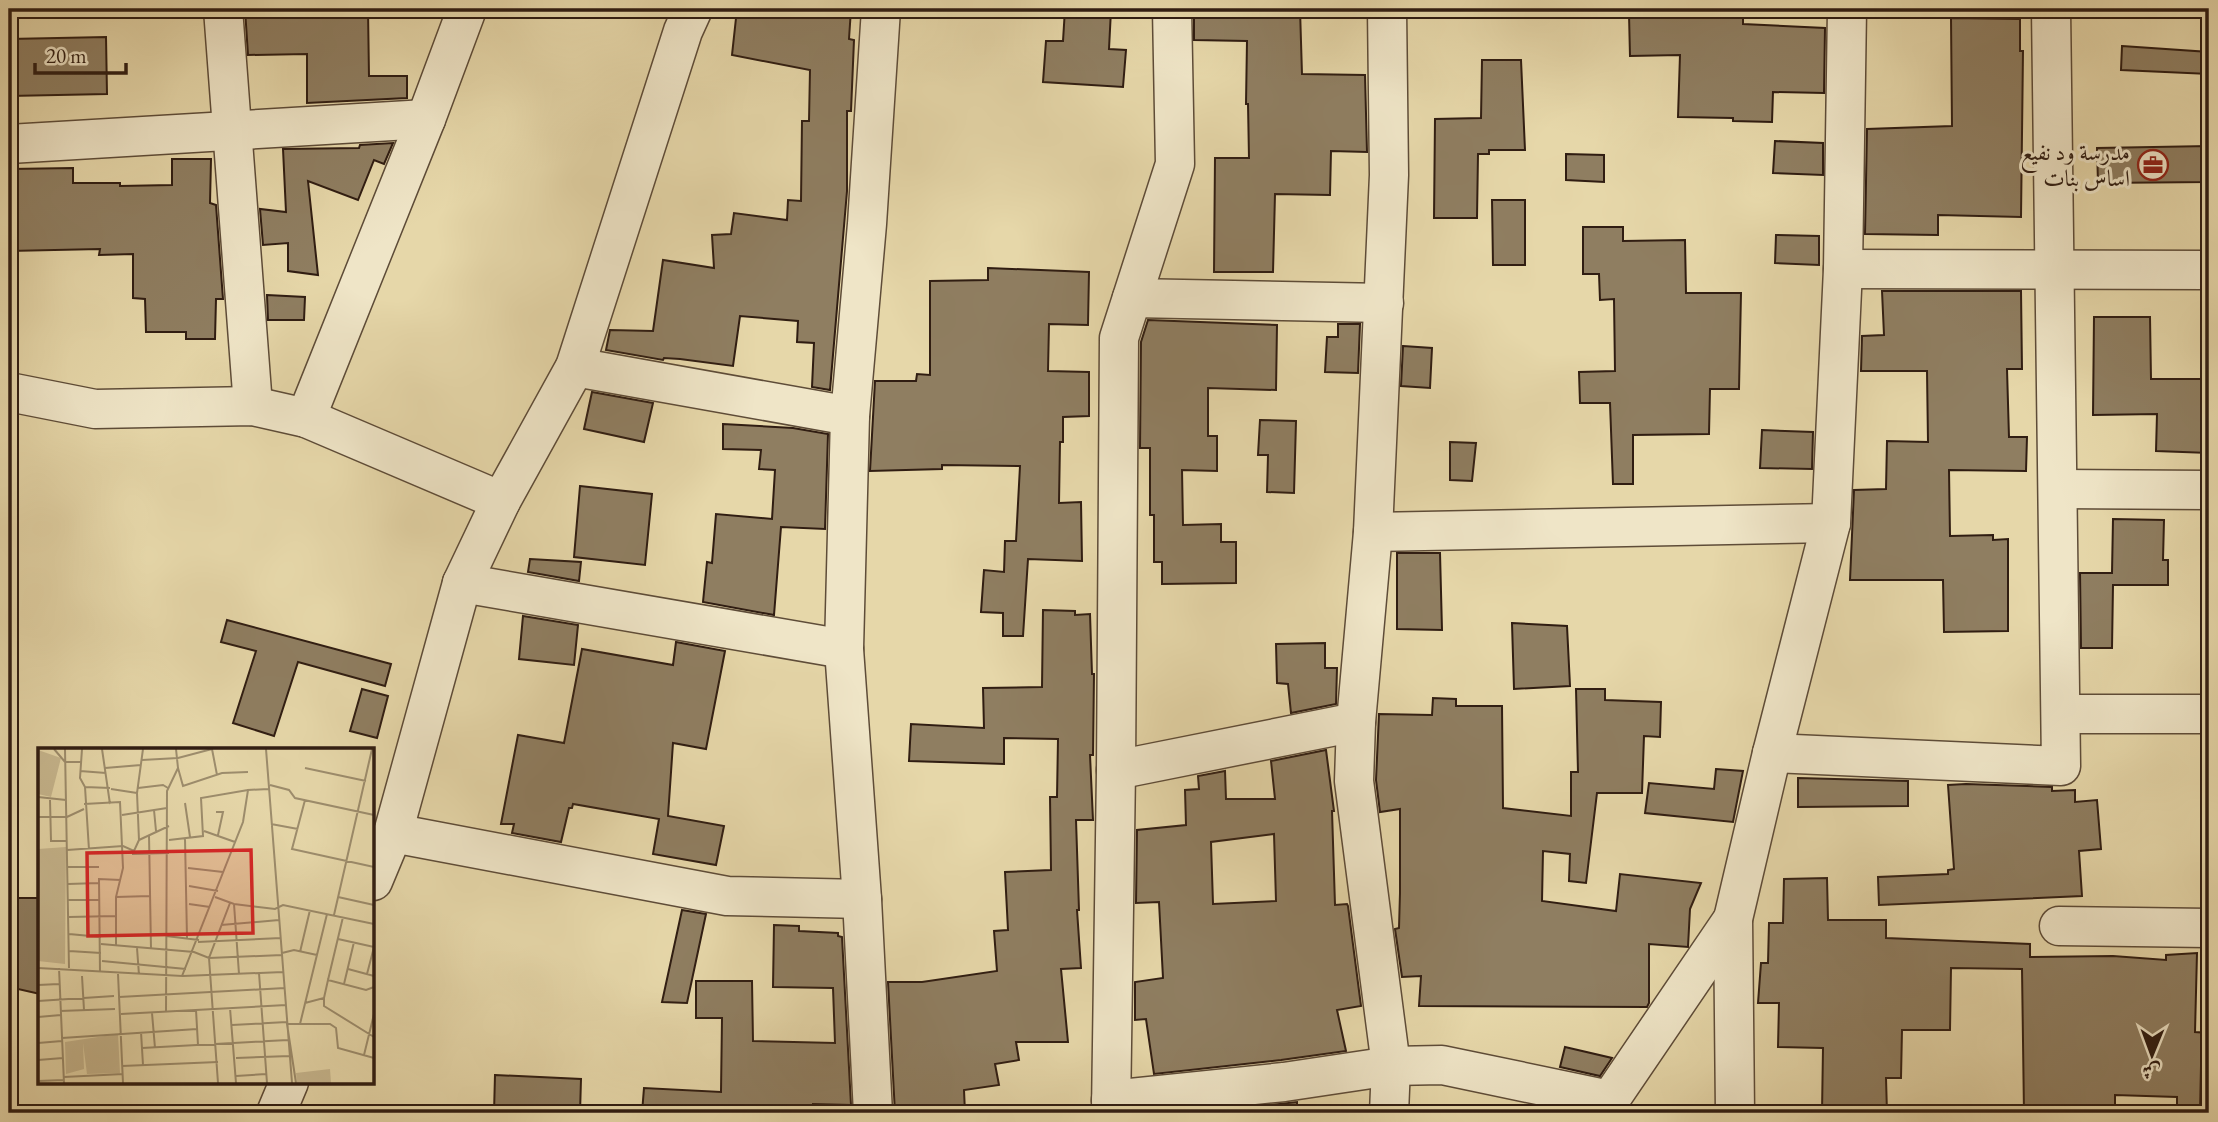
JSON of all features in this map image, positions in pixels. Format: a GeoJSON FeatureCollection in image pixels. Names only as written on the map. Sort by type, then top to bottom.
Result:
{"type":"FeatureCollection","features":[{"type":"Feature","properties":{"kind":"street"},"geometry":{"type":"LineString","coordinates":[[223,9],[253,406]]}},
{"type":"Feature","properties":{"kind":"street"},"geometry":{"type":"LineString","coordinates":[[306,418],[426,120],[467,9]]}},
{"type":"Feature","properties":{"kind":"street"},"geometry":{"type":"LineString","coordinates":[[374,879],[393,833],[462,583],[501,501],[575,367],[683,31],[693,9]]}},
{"type":"Feature","properties":{"kind":"street"},"geometry":{"type":"LineString","coordinates":[[873,1113],[862,899],[844,649],[850,416],[867,224],[881,9]]}},
{"type":"Feature","properties":{"kind":"street"},"geometry":{"type":"LineString","coordinates":[[1172,9],[1174,164],[1119,338],[1111,1107],[1391,1066],[1442,1065],[1605,1107],[1733,919]]}},
{"type":"Feature","properties":{"kind":"street"},"geometry":{"type":"LineString","coordinates":[[1387,9],[1390,175],[1373,532],[1356,722],[1354,781],[1391,1066],[1389,1113]]}},
{"type":"Feature","properties":{"kind":"street"},"geometry":{"type":"LineString","coordinates":[[1735,1113],[1733,919],[1831,523],[1843,269],[1847,9]]}},
{"type":"Feature","properties":{"kind":"street"},"geometry":{"type":"LineString","coordinates":[[1772,753],[2062,766],[2051,9]]}},
{"type":"Feature","properties":{"kind":"street"},"geometry":{"type":"LineString","coordinates":[[9,144],[426,120]]}},
{"type":"Feature","properties":{"kind":"street"},"geometry":{"type":"LineString","coordinates":[[1843,269],[2209,270]]}},
{"type":"Feature","properties":{"kind":"street"},"geometry":{"type":"LineString","coordinates":[[1132,298],[1384,303]]}},
{"type":"Feature","properties":{"kind":"street"},"geometry":{"type":"LineString","coordinates":[[575,367],[850,416]]}},
{"type":"Feature","properties":{"kind":"street"},"geometry":{"type":"LineString","coordinates":[[9,392],[95,409],[253,406],[306,418],[501,501]]}},
{"type":"Feature","properties":{"kind":"street"},"geometry":{"type":"LineString","coordinates":[[2058,489],[2209,490]]}},
{"type":"Feature","properties":{"kind":"street"},"geometry":{"type":"LineString","coordinates":[[1373,532],[1831,523]]}},
{"type":"Feature","properties":{"kind":"street"},"geometry":{"type":"LineString","coordinates":[[462,583],[844,649]]}},
{"type":"Feature","properties":{"kind":"street"},"geometry":{"type":"LineString","coordinates":[[2061,714],[2209,714]]}},
{"type":"Feature","properties":{"kind":"street"},"geometry":{"type":"LineString","coordinates":[[1116,770],[1356,722]]}},
{"type":"Feature","properties":{"kind":"street"},"geometry":{"type":"LineString","coordinates":[[393,833],[727,896],[862,899]]}},
{"type":"Feature","properties":{"kind":"street"},"geometry":{"type":"LineString","coordinates":[[2059,926],[2209,928]]}},
{"type":"Feature","properties":{"kind":"street"},"geometry":{"type":"LineString","coordinates":[[276,1113],[288,1084]]}},
{"type":"Feature","properties":{"kind":"building"},"geometry":{"type":"Polygon","coordinates":[[[245,9],[368,9],[369,76],[407,76],[407,98],[307,103],[307,54],[248,55],[245,9]]]}},
{"type":"Feature","properties":{"kind":"building"},"geometry":{"type":"Polygon","coordinates":[[[737,9],[851,9],[849,39],[854,40],[851,111],[847,111],[847,191],[830,390],[812,387],[814,343],[797,342],[798,321],[740,316],[733,366],[680,359],[663,360],[606,350],[610,330],[653,331],[663,260],[714,268],[712,235],[731,234],[734,213],[787,220],[788,200],[801,201],[802,121],[809,121],[810,70],[732,55],[737,9]]]}},
{"type":"Feature","properties":{"kind":"building"},"geometry":{"type":"Polygon","coordinates":[[[1065,9],[1111,10],[1109,49],[1126,50],[1123,87],[1043,82],[1046,41],[1063,41],[1065,9]]]}},
{"type":"Feature","properties":{"kind":"building"},"geometry":{"type":"Polygon","coordinates":[[[1274,9],[1300,9],[1302,74],[1365,75],[1367,152],[1331,151],[1330,195],[1275,194],[1273,272],[1214,272],[1215,158],[1249,158],[1247,41],[1194,40],[1194,16],[1274,16],[1274,9]]]}},
{"type":"Feature","properties":{"kind":"building"},"geometry":{"type":"Polygon","coordinates":[[[1629,14],[1743,17],[1743,24],[1825,28],[1824,93],[1773,92],[1772,122],[1678,117],[1680,55],[1630,56],[1629,14]]]}},
{"type":"Feature","properties":{"kind":"building"},"geometry":{"type":"Polygon","coordinates":[[[1951,18],[2020,19],[2020,51],[2023,51],[2021,217],[1938,215],[1938,235],[1865,234],[1867,129],[1952,126],[1951,18]]]}},
{"type":"Feature","properties":{"kind":"building"},"geometry":{"type":"Polygon","coordinates":[[[106,37],[107,94],[9,96],[9,39],[106,37]]]}},
{"type":"Feature","properties":{"kind":"building"},"geometry":{"type":"Polygon","coordinates":[[[2122,46],[2209,52],[2209,74],[2121,70],[2122,46]]]}},
{"type":"Feature","properties":{"kind":"building"},"geometry":{"type":"Polygon","coordinates":[[[1482,60],[1521,60],[1525,150],[1489,150],[1489,154],[1478,154],[1477,218],[1434,218],[1435,119],[1481,118],[1482,60]]]}},
{"type":"Feature","properties":{"kind":"building"},"geometry":{"type":"Polygon","coordinates":[[[1775,141],[1823,143],[1823,175],[1773,173],[1775,141]]]}},
{"type":"Feature","properties":{"kind":"building"},"geometry":{"type":"Polygon","coordinates":[[[393,143],[384,164],[374,160],[358,200],[308,181],[318,275],[288,271],[288,243],[263,245],[260,209],[286,212],[283,149],[359,148],[360,145],[393,143]]]}},
{"type":"Feature","properties":{"kind":"building","name":"مدرسة ود نفيع اساس بنات"},"geometry":{"type":"Polygon","coordinates":[[[2209,146],[2209,182],[2098,183],[2097,148],[2209,146]]]}},
{"type":"Feature","properties":{"kind":"building"},"geometry":{"type":"Polygon","coordinates":[[[1566,154],[1604,155],[1604,182],[1566,180],[1566,154]]]}},
{"type":"Feature","properties":{"kind":"building"},"geometry":{"type":"Polygon","coordinates":[[[172,159],[211,159],[210,203],[216,205],[223,299],[216,299],[215,339],[186,339],[186,332],[146,332],[145,299],[133,298],[133,254],[99,255],[100,249],[9,251],[10,169],[73,168],[73,183],[172,185],[172,159]]]}},
{"type":"Feature","properties":{"kind":"building"},"geometry":{"type":"Polygon","coordinates":[[[1492,200],[1525,200],[1525,265],[1493,265],[1492,200]]]}},
{"type":"Feature","properties":{"kind":"building"},"geometry":{"type":"Polygon","coordinates":[[[1583,227],[1623,227],[1623,241],[1685,240],[1686,293],[1741,293],[1739,389],[1710,389],[1709,434],[1633,435],[1633,484],[1613,484],[1610,403],[1580,403],[1579,372],[1615,371],[1614,299],[1600,300],[1599,274],[1583,274],[1583,227]]]}},
{"type":"Feature","properties":{"kind":"building"},"geometry":{"type":"Polygon","coordinates":[[[1776,235],[1819,236],[1819,265],[1775,263],[1776,235]]]}},
{"type":"Feature","properties":{"kind":"building"},"geometry":{"type":"Polygon","coordinates":[[[988,268],[1089,272],[1088,325],[1049,324],[1048,371],[1089,372],[1089,416],[1063,417],[1063,442],[1060,442],[1059,503],[1081,502],[1082,561],[1028,559],[1023,636],[1003,636],[1003,613],[981,612],[984,570],[1004,572],[1005,541],[1016,541],[1020,466],[942,465],[942,469],[870,471],[875,381],[916,381],[917,374],[930,375],[930,281],[988,280],[988,268]]]}},
{"type":"Feature","properties":{"kind":"building"},"geometry":{"type":"Polygon","coordinates":[[[1882,291],[2021,291],[2022,369],[2007,369],[2009,437],[2027,437],[2026,471],[1949,470],[1950,536],[1993,535],[1993,540],[2008,539],[2008,631],[1944,632],[1943,580],[1850,580],[1854,490],[1886,489],[1887,441],[1928,442],[1927,371],[1861,371],[1862,336],[1884,335],[1882,291]]]}},
{"type":"Feature","properties":{"kind":"building"},"geometry":{"type":"Polygon","coordinates":[[[267,295],[305,297],[304,320],[268,320],[267,295]]]}},
{"type":"Feature","properties":{"kind":"building"},"geometry":{"type":"Polygon","coordinates":[[[2094,317],[2150,317],[2151,379],[2209,379],[2209,453],[2156,451],[2157,414],[2093,415],[2094,317]]]}},
{"type":"Feature","properties":{"kind":"building"},"geometry":{"type":"Polygon","coordinates":[[[1148,320],[1277,325],[1276,390],[1208,388],[1208,436],[1217,436],[1217,471],[1182,470],[1183,525],[1221,524],[1221,542],[1236,542],[1236,583],[1162,584],[1162,562],[1154,562],[1154,515],[1150,515],[1150,448],[1140,448],[1141,342],[1148,320]]]}},
{"type":"Feature","properties":{"kind":"building"},"geometry":{"type":"Polygon","coordinates":[[[1338,324],[1360,324],[1358,373],[1325,372],[1327,337],[1338,337],[1338,324]]]}},
{"type":"Feature","properties":{"kind":"building"},"geometry":{"type":"Polygon","coordinates":[[[1403,346],[1432,348],[1430,388],[1401,386],[1403,346]]]}},
{"type":"Feature","properties":{"kind":"building"},"geometry":{"type":"Polygon","coordinates":[[[592,392],[653,403],[644,442],[584,429],[592,392]]]}},
{"type":"Feature","properties":{"kind":"building"},"geometry":{"type":"Polygon","coordinates":[[[1260,420],[1296,421],[1294,493],[1267,492],[1268,455],[1258,455],[1260,420]]]}},
{"type":"Feature","properties":{"kind":"building"},"geometry":{"type":"Polygon","coordinates":[[[723,424],[793,428],[828,434],[825,529],[781,527],[774,615],[703,602],[707,562],[712,563],[716,514],[772,519],[775,470],[759,469],[761,450],[723,449],[723,424]]]}},
{"type":"Feature","properties":{"kind":"building"},"geometry":{"type":"Polygon","coordinates":[[[1762,430],[1813,432],[1812,469],[1760,468],[1762,430]]]}},
{"type":"Feature","properties":{"kind":"building"},"geometry":{"type":"Polygon","coordinates":[[[1450,442],[1476,443],[1472,481],[1450,480],[1450,442]]]}},
{"type":"Feature","properties":{"kind":"building"},"geometry":{"type":"Polygon","coordinates":[[[580,486],[652,494],[645,565],[574,557],[580,486]]]}},
{"type":"Feature","properties":{"kind":"building"},"geometry":{"type":"Polygon","coordinates":[[[2113,519],[2164,520],[2163,560],[2168,560],[2168,585],[2113,585],[2112,648],[2081,648],[2080,573],[2112,573],[2113,519]]]}},
{"type":"Feature","properties":{"kind":"building"},"geometry":{"type":"Polygon","coordinates":[[[1397,553],[1440,553],[1442,630],[1397,629],[1397,553]]]}},
{"type":"Feature","properties":{"kind":"building"},"geometry":{"type":"Polygon","coordinates":[[[530,559],[581,562],[579,581],[528,572],[530,559]]]}},
{"type":"Feature","properties":{"kind":"building"},"geometry":{"type":"Polygon","coordinates":[[[1043,610],[1075,611],[1075,615],[1090,614],[1094,674],[1093,755],[1090,755],[1093,820],[1076,820],[1081,968],[1061,969],[1068,1042],[1016,1042],[1019,1060],[995,1064],[999,1085],[964,1090],[965,1113],[895,1113],[888,982],[922,982],[997,971],[994,931],[1008,930],[1005,872],[1051,870],[1050,797],[1057,797],[1058,739],[1004,738],[1004,764],[909,761],[911,724],[984,728],[983,688],[1042,687],[1043,610]]]}},
{"type":"Feature","properties":{"kind":"building"},"geometry":{"type":"Polygon","coordinates":[[[523,616],[578,625],[574,665],[519,659],[523,616]]]}},
{"type":"Feature","properties":{"kind":"building"},"geometry":{"type":"Polygon","coordinates":[[[227,620],[391,664],[385,686],[298,662],[274,736],[233,723],[256,651],[221,642],[227,620]]]}},
{"type":"Feature","properties":{"kind":"building"},"geometry":{"type":"Polygon","coordinates":[[[1512,623],[1567,626],[1570,686],[1514,689],[1512,623]]]}},
{"type":"Feature","properties":{"kind":"building"},"geometry":{"type":"Polygon","coordinates":[[[676,642],[725,651],[706,749],[673,743],[668,816],[724,826],[716,865],[653,854],[659,819],[573,804],[572,808],[569,808],[561,842],[512,833],[514,824],[501,824],[518,735],[564,743],[582,649],[673,665],[676,642]]]}},
{"type":"Feature","properties":{"kind":"building"},"geometry":{"type":"Polygon","coordinates":[[[1325,643],[1325,668],[1337,668],[1336,704],[1291,713],[1288,684],[1277,683],[1276,644],[1325,643]]]}},
{"type":"Feature","properties":{"kind":"building"},"geometry":{"type":"Polygon","coordinates":[[[362,689],[388,696],[377,738],[350,731],[362,689]]]}},
{"type":"Feature","properties":{"kind":"building"},"geometry":{"type":"Polygon","coordinates":[[[1576,689],[1605,689],[1605,700],[1661,702],[1660,737],[1644,736],[1642,793],[1597,793],[1586,883],[1569,881],[1570,854],[1543,851],[1542,901],[1616,911],[1620,874],[1701,883],[1690,909],[1688,947],[1649,944],[1647,1007],[1419,1006],[1421,976],[1402,977],[1395,929],[1399,928],[1400,809],[1380,812],[1376,780],[1379,714],[1432,715],[1433,698],[1456,699],[1456,706],[1502,706],[1503,808],[1571,816],[1571,772],[1578,772],[1576,689]]]}},
{"type":"Feature","properties":{"kind":"building"},"geometry":{"type":"Polygon","coordinates":[[[1326,750],[1334,811],[1335,905],[1348,906],[1361,1006],[1337,1010],[1346,1051],[1154,1074],[1146,1019],[1135,1020],[1135,982],[1163,978],[1159,902],[1136,903],[1137,830],[1186,825],[1185,790],[1199,789],[1198,776],[1225,771],[1226,799],[1275,799],[1271,761],[1326,750]],[[1274,834],[1211,842],[1213,904],[1276,901],[1274,834]]]}},
{"type":"Feature","properties":{"kind":"building"},"geometry":{"type":"Polygon","coordinates":[[[1716,769],[1743,771],[1733,822],[1645,813],[1649,783],[1714,789],[1716,769]]]}},
{"type":"Feature","properties":{"kind":"building"},"geometry":{"type":"Polygon","coordinates":[[[1798,778],[1908,781],[1908,806],[1798,807],[1798,778]]]}},
{"type":"Feature","properties":{"kind":"building"},"geometry":{"type":"Polygon","coordinates":[[[1948,785],[2052,787],[2052,791],[2075,790],[2075,802],[2097,800],[2101,849],[2079,851],[2082,896],[1879,905],[1878,877],[1948,874],[1948,870],[1954,869],[1948,785]]]}},
{"type":"Feature","properties":{"kind":"building"},"geometry":{"type":"Polygon","coordinates":[[[1827,878],[1828,920],[1886,920],[1886,938],[2030,944],[2030,957],[2113,956],[2166,960],[2166,955],[2197,953],[2195,1032],[2209,1033],[2209,1066],[2201,1066],[2200,1113],[2177,1113],[2177,1097],[2115,1095],[2115,1113],[2024,1113],[2022,969],[1951,968],[1950,1030],[1902,1030],[1901,1078],[1886,1078],[1887,1113],[1822,1113],[1823,1048],[1778,1047],[1779,1003],[1758,1003],[1761,963],[1768,963],[1769,923],[1783,923],[1784,879],[1827,878]]]}},
{"type":"Feature","properties":{"kind":"building"},"geometry":{"type":"Polygon","coordinates":[[[9,898],[38,898],[38,994],[9,987],[9,898]]]}},
{"type":"Feature","properties":{"kind":"building"},"geometry":{"type":"Polygon","coordinates":[[[682,910],[706,914],[687,1003],[662,1002],[682,910]]]}},
{"type":"Feature","properties":{"kind":"building"},"geometry":{"type":"Polygon","coordinates":[[[774,925],[799,926],[799,931],[838,933],[838,936],[842,937],[851,1105],[813,1104],[813,1113],[642,1113],[644,1088],[721,1092],[722,1018],[696,1018],[696,981],[752,981],[753,1041],[835,1043],[833,988],[773,987],[774,925]]]}},
{"type":"Feature","properties":{"kind":"building"},"geometry":{"type":"Polygon","coordinates":[[[1565,1047],[1612,1058],[1600,1076],[1560,1067],[1565,1047]]]}},
{"type":"Feature","properties":{"kind":"building"},"geometry":{"type":"Polygon","coordinates":[[[495,1075],[581,1079],[580,1113],[494,1113],[495,1075]]]}},
{"type":"Feature","properties":{"kind":"building"},"geometry":{"type":"Polygon","coordinates":[[[1297,1102],[1297,1107],[1247,1109],[1247,1113],[1195,1113],[1297,1102]]]}},
{"type":"Feature","properties":{"kind":"place","name":"مدرسة ود نفيع اساس بنات"},"geometry":{"type":"Point","coordinates":[2153,165]}}]}
